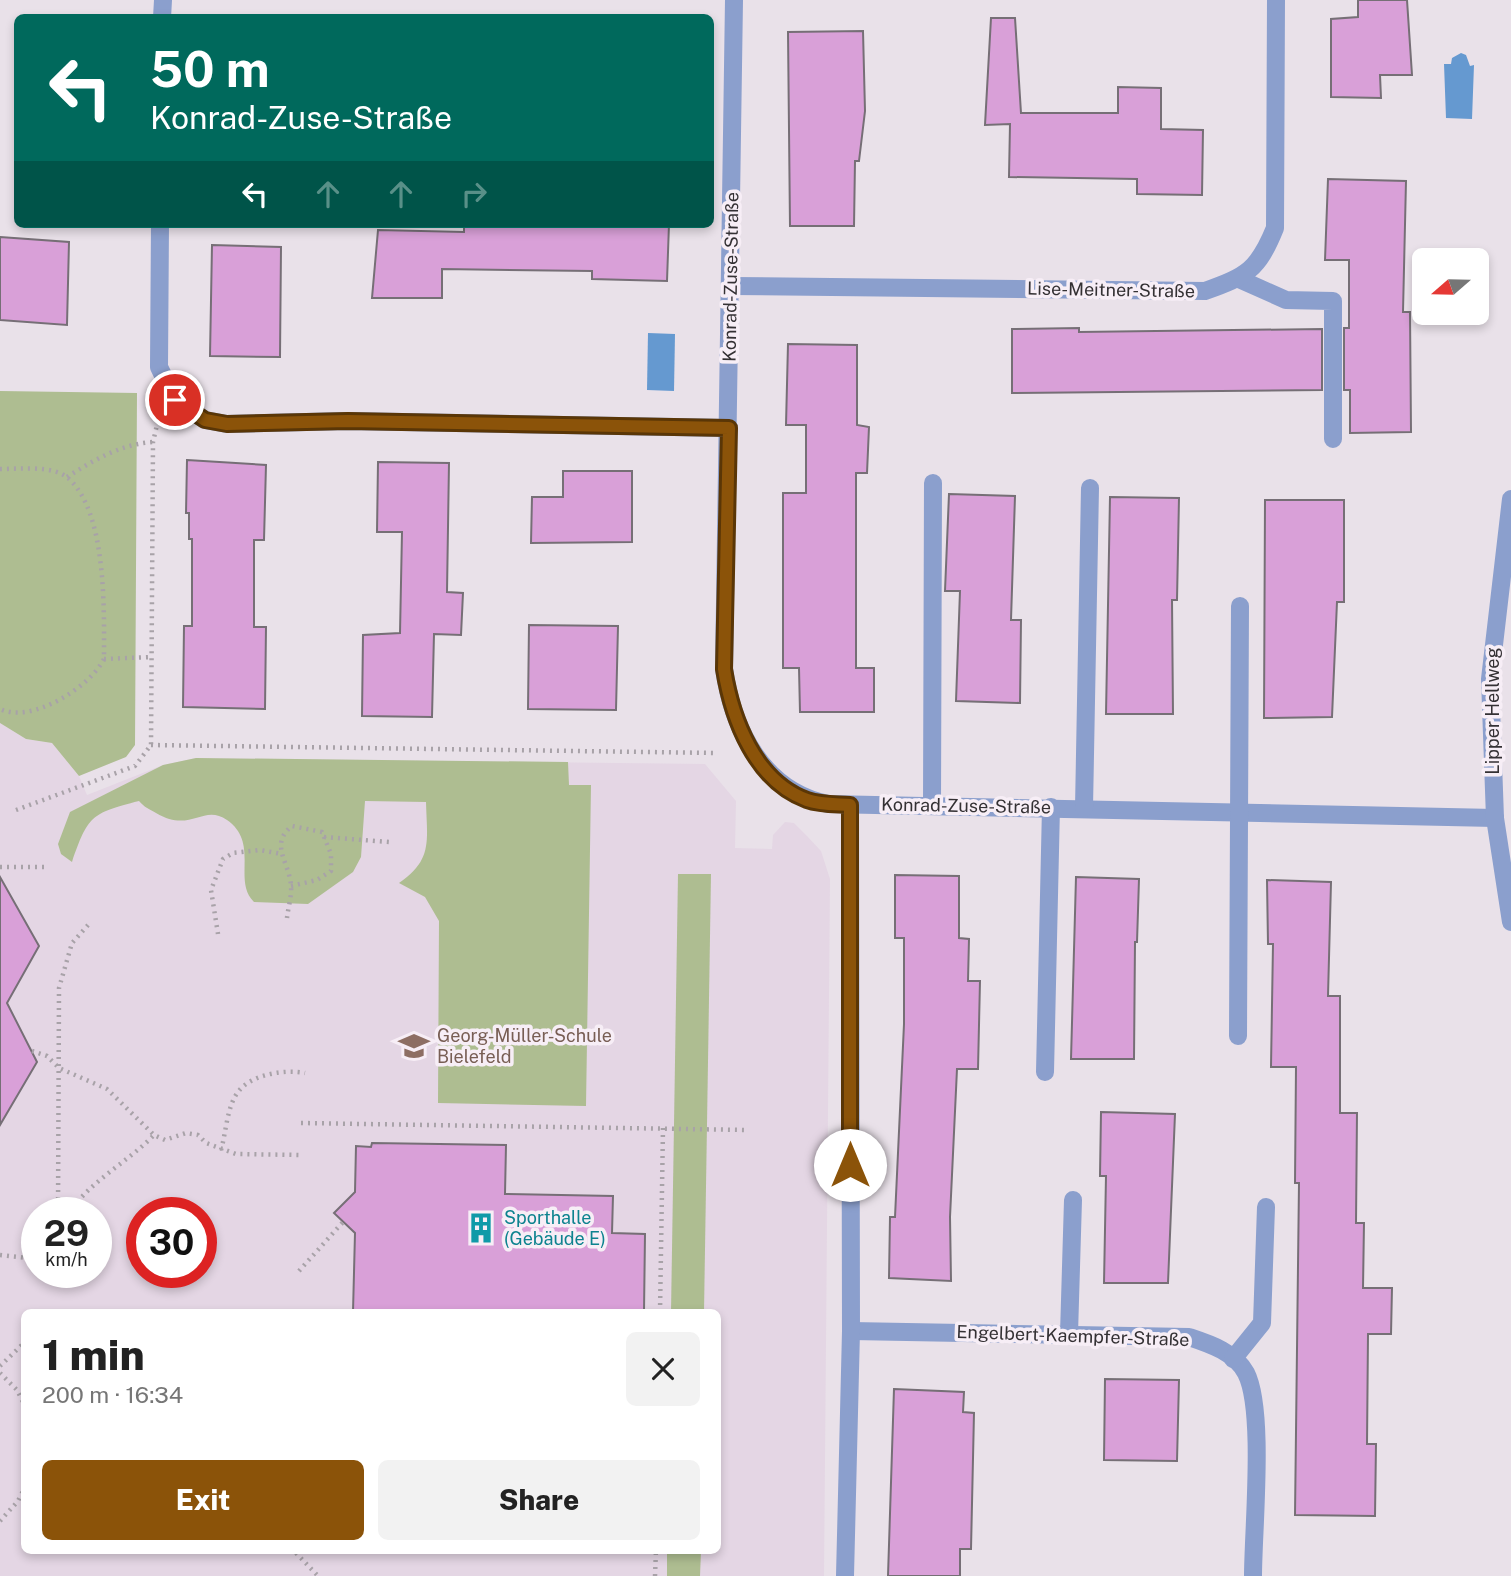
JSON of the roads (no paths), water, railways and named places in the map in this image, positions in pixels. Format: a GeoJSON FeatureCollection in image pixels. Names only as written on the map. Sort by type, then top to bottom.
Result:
{"type":"FeatureCollection","features":[{"type":"Feature","properties":{"kind":"street","name":"Konrad-Zuse-Straße"},"geometry":{"type":"LineString","coordinates":[[734,0],[724,669],[728,696],[749,747],[768,772],[786,788],[807,800],[850,805],[1495,818]]}},
{"type":"Feature","properties":{"kind":"street","name":"Lise-Meitner-Straße"},"geometry":{"type":"LineString","coordinates":[[731,286],[1205,291],[1239,279],[1263,258],[1275,228],[1276,0]]}},
{"type":"Feature","properties":{"kind":"street"},"geometry":{"type":"LineString","coordinates":[[160,228],[159,367],[175,400],[205,420],[227,424],[348,421],[729,428]]}},
{"type":"Feature","properties":{"kind":"street"},"geometry":{"type":"LineString","coordinates":[[1239,279],[1286,300],[1333,301],[1333,439]]}},
{"type":"Feature","properties":{"kind":"street"},"geometry":{"type":"LineString","coordinates":[[932,805],[933,484]]}},
{"type":"Feature","properties":{"kind":"street"},"geometry":{"type":"LineString","coordinates":[[1084,808],[1090,488]]}},
{"type":"Feature","properties":{"kind":"street","name":"Lipper Hellweg"},"geometry":{"type":"LineString","coordinates":[[1511,499],[1490,679],[1495,818],[1511,922]]}},
{"type":"Feature","properties":{"kind":"street"},"geometry":{"type":"LineString","coordinates":[[1238,1036],[1240,606]]}},
{"type":"Feature","properties":{"kind":"street"},"geometry":{"type":"LineString","coordinates":[[845,1576],[850,1331],[850,805]]}},
{"type":"Feature","properties":{"kind":"street"},"geometry":{"type":"LineString","coordinates":[[1045,1072],[1051,807]]}},
{"type":"Feature","properties":{"kind":"street"},"geometry":{"type":"LineString","coordinates":[[1069,1335],[1073,1200]]}},
{"type":"Feature","properties":{"kind":"street"},"geometry":{"type":"LineString","coordinates":[[1233,1359],[1262,1323],[1266,1207]]}},
{"type":"Feature","properties":{"kind":"street","name":"Engelbert-Kaempfer-Straße"},"geometry":{"type":"LineString","coordinates":[[850,1331],[1189,1337],[1222,1348],[1246,1372],[1256,1407],[1253,1576]]}},
{"type":"Feature","properties":{"kind":"water"},"geometry":{"type":"Polygon","coordinates":[[[1461,53],[1466,55],[1470,66],[1474,65],[1472,119],[1446,118],[1444,64],[1451,64],[1452,58],[1461,53]]]}},
{"type":"Feature","properties":{"kind":"water"},"geometry":{"type":"Polygon","coordinates":[[[648,333],[675,334],[674,391],[647,390],[648,333]]]}},
{"type":"Feature","properties":{"kind":"place","name":"Georg-Müller-Schule Bielefeld"},"geometry":{"type":"Point","coordinates":[414,1046]}},
{"type":"Feature","properties":{"kind":"place","name":"Sporthalle (Gebäude E)"},"geometry":{"type":"Point","coordinates":[481,1228]}}]}
